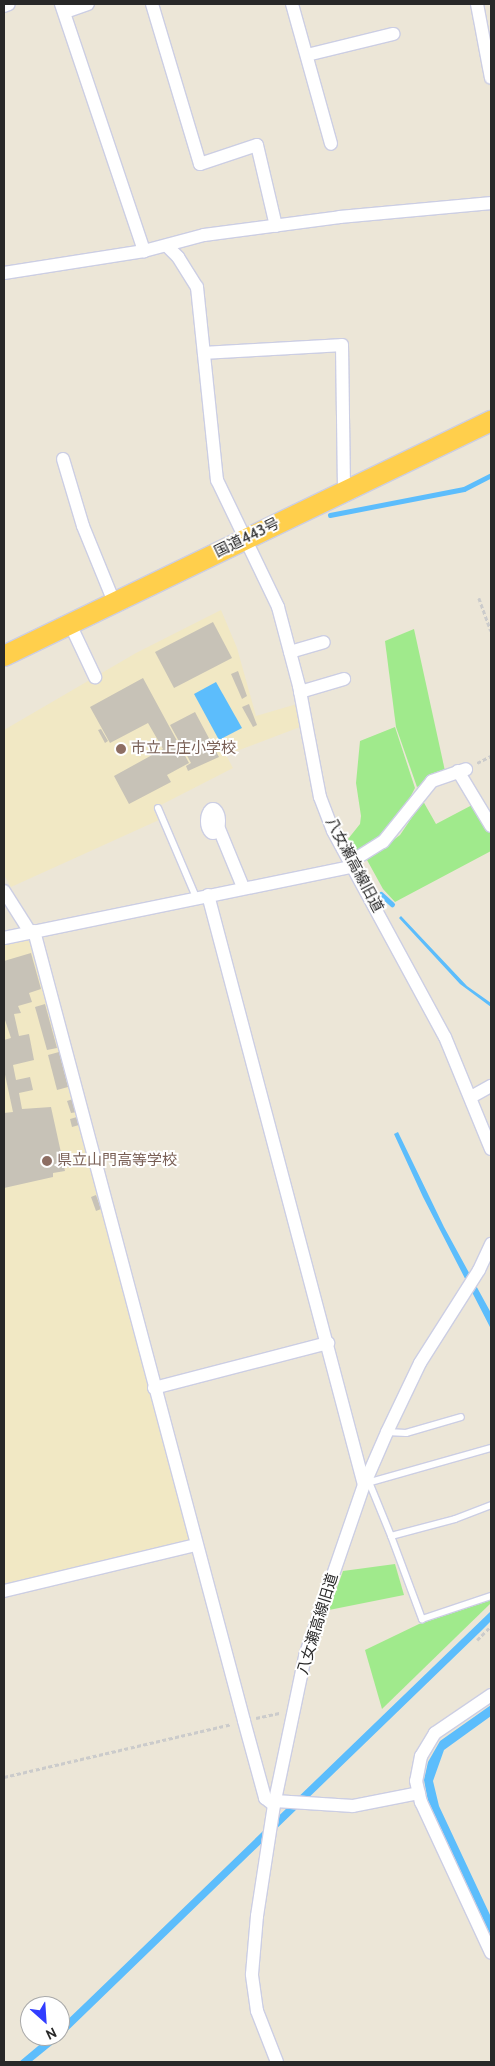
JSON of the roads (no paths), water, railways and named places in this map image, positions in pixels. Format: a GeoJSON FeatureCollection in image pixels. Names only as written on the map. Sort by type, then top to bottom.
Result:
{"type":"FeatureCollection","features":[{"type":"Feature","properties":{"kind":"highway","name":"国道443号"},"geometry":{"type":"LineString","coordinates":[[4,656],[491,421]]}},
{"type":"Feature","properties":{"kind":"street"},"geometry":{"type":"LineString","coordinates":[[4,6],[9,4]]}},
{"type":"Feature","properties":{"kind":"street"},"geometry":{"type":"LineString","coordinates":[[88,4],[63,8],[144,251]]}},
{"type":"Feature","properties":{"kind":"street"},"geometry":{"type":"LineString","coordinates":[[152,4],[200,164],[257,145],[276,226]]}},
{"type":"Feature","properties":{"kind":"street"},"geometry":{"type":"LineString","coordinates":[[292,4],[331,144]]}},
{"type":"Feature","properties":{"kind":"street"},"geometry":{"type":"LineString","coordinates":[[477,4],[488,32],[491,78]]}},
{"type":"Feature","properties":{"kind":"street"},"geometry":{"type":"LineString","coordinates":[[307,55],[393,34]]}},
{"type":"Feature","properties":{"kind":"street"},"geometry":{"type":"LineString","coordinates":[[4,273],[144,251],[204,235],[491,203]]}},
{"type":"Feature","properties":{"kind":"street","name":"八女瀬高線旧道"},"geometry":{"type":"LineString","coordinates":[[167,246],[178,257],[197,287],[217,480],[244,540],[278,607],[300,692],[320,797],[333,831],[353,864],[445,1037],[491,1149]]}},
{"type":"Feature","properties":{"kind":"street"},"geometry":{"type":"LineString","coordinates":[[204,353],[342,345],[344,491]]}},
{"type":"Feature","properties":{"kind":"street"},"geometry":{"type":"LineString","coordinates":[[64,458],[83,526],[114,602]]}},
{"type":"Feature","properties":{"kind":"street"},"geometry":{"type":"LineString","coordinates":[[70,624],[95,677]]}},
{"type":"Feature","properties":{"kind":"street"},"geometry":{"type":"LineString","coordinates":[[290,652],[324,642]]}},
{"type":"Feature","properties":{"kind":"street"},"geometry":{"type":"LineString","coordinates":[[300,692],[344,679]]}},
{"type":"Feature","properties":{"kind":"street"},"geometry":{"type":"LineString","coordinates":[[4,938],[353,864],[383,842],[432,781],[462,770],[491,826]]}},
{"type":"Feature","properties":{"kind":"street"},"geometry":{"type":"LineString","coordinates":[[215,819],[243,887]]}},
{"type":"Feature","properties":{"kind":"street"},"geometry":{"type":"LineString","coordinates":[[4,891],[32,932],[195,1545],[265,1798],[275,1803],[353,1806],[419,1793]]}},
{"type":"Feature","properties":{"kind":"street"},"geometry":{"type":"LineString","coordinates":[[202,896],[366,1483]]}},
{"type":"Feature","properties":{"kind":"street"},"geometry":{"type":"LineString","coordinates":[[471,1097],[491,1086]]}},
{"type":"Feature","properties":{"kind":"street","name":"八女瀬高線旧道"},"geometry":{"type":"LineString","coordinates":[[277,2062],[258,2011],[252,1974],[257,1916],[275,1803],[305,1656],[366,1483],[387,1432],[420,1363],[490,1251]]}},
{"type":"Feature","properties":{"kind":"street"},"geometry":{"type":"LineString","coordinates":[[154,1388],[328,1343]]}},
{"type":"Feature","properties":{"kind":"street"},"geometry":{"type":"LineString","coordinates":[[4,1591],[195,1545]]}},
{"type":"Feature","properties":{"kind":"street"},"geometry":{"type":"LineString","coordinates":[[491,1695],[435,1733],[421,1756],[416,1781],[419,1793],[491,1953]]}},
{"type":"Feature","properties":{"kind":"lane"},"geometry":{"type":"LineString","coordinates":[[158,808],[202,896]]}},
{"type":"Feature","properties":{"kind":"lane"},"geometry":{"type":"LineString","coordinates":[[387,1432],[406,1433],[461,1417]]}},
{"type":"Feature","properties":{"kind":"lane"},"geometry":{"type":"LineString","coordinates":[[491,1448],[366,1483],[391,1536],[422,1619],[491,1596]]}},
{"type":"Feature","properties":{"kind":"lane"},"geometry":{"type":"LineString","coordinates":[[391,1536],[455,1519],[491,1505]]}},
{"type":"Feature","properties":{"kind":"water"},"geometry":{"type":"Polygon","coordinates":[[[216,682],[242,728],[219,740],[194,694],[216,682]]]}},
{"type":"Feature","properties":{"kind":"water"},"geometry":{"type":"Polygon","coordinates":[[[401,916],[467,986],[491,1003],[491,1007],[460,984],[399,918],[401,916]]]}},
{"type":"Feature","properties":{"kind":"water"},"geometry":{"type":"Polygon","coordinates":[[[398,1132],[444,1227],[491,1313],[491,1329],[423,1197],[394,1134],[398,1132]]]}},
{"type":"Feature","properties":{"kind":"water"},"geometry":{"type":"Polygon","coordinates":[[[491,1611],[491,1621],[479,1633],[70,2028],[70,2017],[491,1611]]]}},
{"type":"Feature","properties":{"kind":"water"},"geometry":{"type":"Polygon","coordinates":[[[491,1705],[491,1716],[444,1750],[433,1781],[439,1806],[491,1917],[491,1937],[428,1801],[424,1780],[428,1762],[440,1741],[491,1705]]]}},
{"type":"Feature","properties":{"kind":"water"},"geometry":{"type":"Polygon","coordinates":[[[38,2046],[51,2046],[31,2062],[19,2062],[38,2046]]]}},
{"type":"Feature","properties":{"kind":"waterway"},"geometry":{"type":"LineString","coordinates":[[330,515],[464,489],[491,475]]}},
{"type":"Feature","properties":{"kind":"waterway"},"geometry":{"type":"LineString","coordinates":[[381,894],[392,904]]}},
{"type":"Feature","properties":{"kind":"place","name":"市立上庄小学校"},"geometry":{"type":"Point","coordinates":[121,749]}},
{"type":"Feature","properties":{"kind":"place","name":"県立山門高等学校"},"geometry":{"type":"Point","coordinates":[47,1161]}}]}
